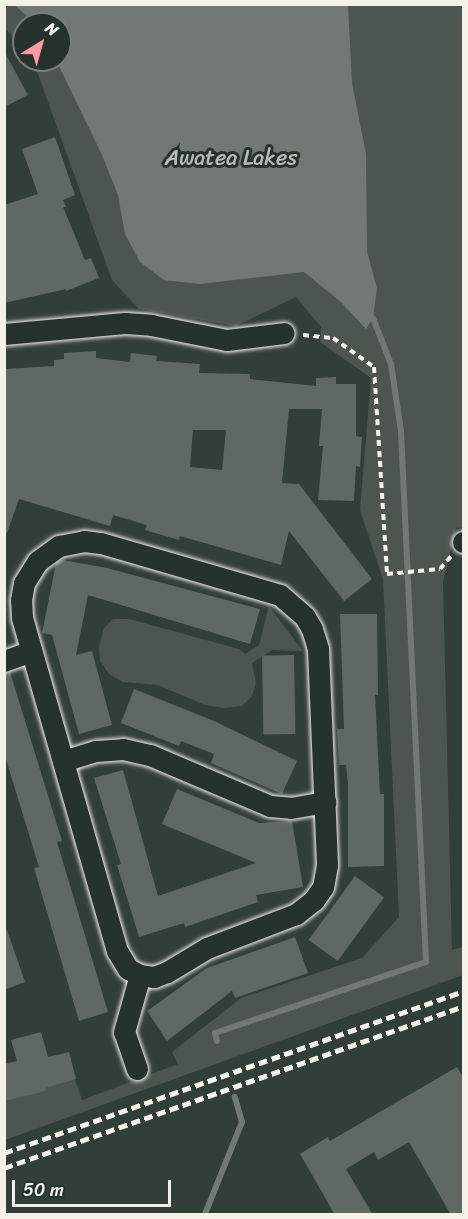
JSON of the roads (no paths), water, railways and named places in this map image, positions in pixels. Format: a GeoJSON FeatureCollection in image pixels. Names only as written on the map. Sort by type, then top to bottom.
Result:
{"type":"FeatureCollection","features":[{"type":"Feature","properties":{"kind":"street"},"geometry":{"type":"LineString","coordinates":[[4,334],[125,323],[151,325],[227,340],[284,333]]}},
{"type":"Feature","properties":{"kind":"street"},"geometry":{"type":"LineString","coordinates":[[84,541],[101,543],[280,595],[306,617],[316,642],[325,802],[327,873],[323,887],[309,905],[287,918],[207,948],[160,975],[140,975],[123,964],[117,951],[63,761],[21,609],[24,583],[44,555],[67,543],[84,541]]}},
{"type":"Feature","properties":{"kind":"street"},"geometry":{"type":"LineString","coordinates":[[4,662],[31,651]]}},
{"type":"Feature","properties":{"kind":"street"},"geometry":{"type":"LineString","coordinates":[[63,761],[96,751],[123,749],[150,755],[270,806],[291,808],[325,802]]}},
{"type":"Feature","properties":{"kind":"street"},"geometry":{"type":"LineString","coordinates":[[137,1070],[124,1032],[140,975]]}},
{"type":"Feature","properties":{"kind":"waterway"},"geometry":{"type":"LineString","coordinates":[[217,1041],[215,1033],[426,962],[401,431],[391,364],[373,318]]}},
{"type":"Feature","properties":{"kind":"waterway"},"geometry":{"type":"LineString","coordinates":[[205,1214],[242,1122],[235,1097]]}},
{"type":"Feature","properties":{"kind":"railway"},"geometry":{"type":"LineString","coordinates":[[4,1153],[464,991]]}},
{"type":"Feature","properties":{"kind":"railway"},"geometry":{"type":"LineString","coordinates":[[4,1168],[464,1006]]}},
{"type":"Feature","properties":{"kind":"park label","name":"Awatea Lakes"},"geometry":{"type":"Point","coordinates":[231,158]}}]}
